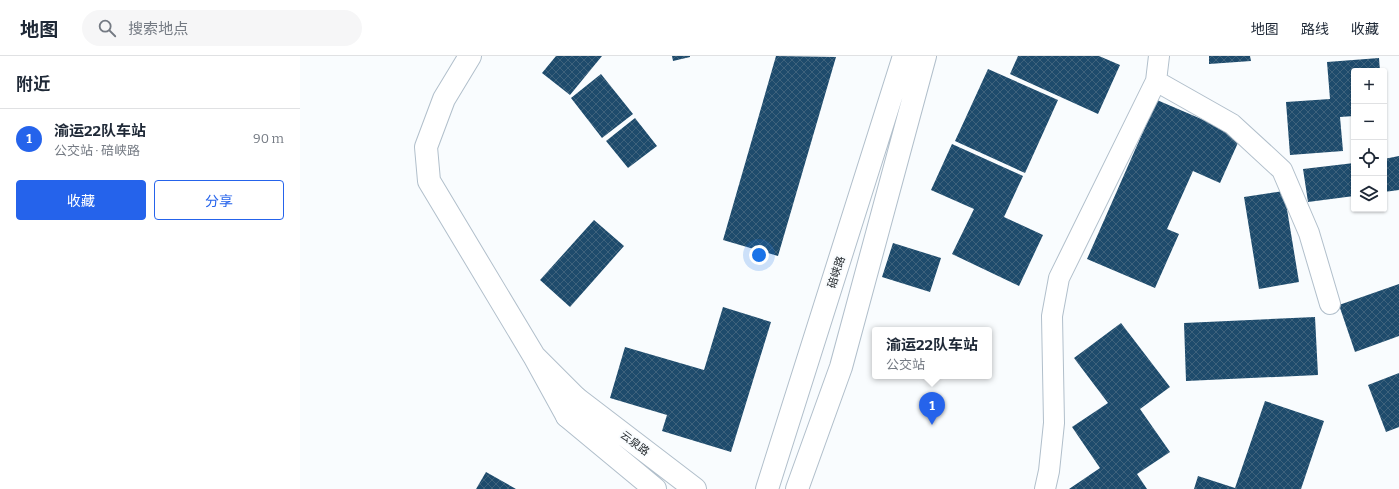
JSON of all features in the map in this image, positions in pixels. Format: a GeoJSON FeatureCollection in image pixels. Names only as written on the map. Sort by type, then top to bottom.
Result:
{"type":"FeatureCollection","features":[{"type":"Feature","properties":{"kind":"main road"},"geometry":{"type":"LineString","coordinates":[[470,56],[444,99],[426,147],[429,181],[534,356],[572,407]]}},
{"type":"Feature","properties":{"kind":"main road","name":"碚峡路"},"geometry":{"type":"LineString","coordinates":[[767,489],[904,56]]}},
{"type":"Feature","properties":{"kind":"main road"},"geometry":{"type":"LineString","coordinates":[[796,489],[841,366],[926,56]]}},
{"type":"Feature","properties":{"kind":"main road","name":"云泉路"},"geometry":{"type":"LineString","coordinates":[[572,407],[655,489]]}},
{"type":"Feature","properties":{"kind":"main road","name":"云泉路"},"geometry":{"type":"LineString","coordinates":[[572,407],[694,489]]}},
{"type":"Feature","properties":{"kind":"street"},"geometry":{"type":"LineString","coordinates":[[1045,489],[1049,471],[1054,423],[1052,316],[1058,278],[1156,81],[1159,56]]}},
{"type":"Feature","properties":{"kind":"street"},"geometry":{"type":"LineString","coordinates":[[1156,81],[1232,124],[1282,170],[1309,233],[1330,304]]}},
{"type":"Feature","properties":{"kind":"building"},"geometry":{"type":"Polygon","coordinates":[[[556,56],[602,56],[570,95],[542,73],[556,56]]]}},
{"type":"Feature","properties":{"kind":"building"},"geometry":{"type":"Polygon","coordinates":[[[672,56],[690,56],[690,57],[673,61],[672,56]]]}},
{"type":"Feature","properties":{"kind":"building"},"geometry":{"type":"Polygon","coordinates":[[[776,56],[836,57],[778,256],[723,240],[776,56]]]}},
{"type":"Feature","properties":{"kind":"building"},"geometry":{"type":"Polygon","coordinates":[[[1018,56],[1099,56],[1120,65],[1098,114],[1010,74],[1018,56]]]}},
{"type":"Feature","properties":{"kind":"building"},"geometry":{"type":"Polygon","coordinates":[[[1209,56],[1250,56],[1251,61],[1209,64],[1209,56]]]}},
{"type":"Feature","properties":{"kind":"building"},"geometry":{"type":"Polygon","coordinates":[[[1379,58],[1380,68],[1351,68],[1351,116],[1340,117],[1343,151],[1290,155],[1286,102],[1330,99],[1327,62],[1379,58]]]}},
{"type":"Feature","properties":{"kind":"building"},"geometry":{"type":"Polygon","coordinates":[[[988,69],[1058,100],[1025,173],[955,141],[988,69]]]}},
{"type":"Feature","properties":{"kind":"building"},"geometry":{"type":"Polygon","coordinates":[[[601,74],[633,114],[602,138],[571,98],[601,74]]]}},
{"type":"Feature","properties":{"kind":"building"},"geometry":{"type":"Polygon","coordinates":[[[1157,100],[1241,136],[1220,183],[1193,171],[1167,229],[1179,234],[1155,288],[1087,259],[1157,100]]]}},
{"type":"Feature","properties":{"kind":"building"},"geometry":{"type":"Polygon","coordinates":[[[635,118],[657,146],[628,168],[606,141],[635,118]]]}},
{"type":"Feature","properties":{"kind":"building"},"geometry":{"type":"Polygon","coordinates":[[[952,144],[1023,176],[1004,217],[1043,235],[1019,286],[952,254],[974,209],[931,190],[952,144]]]}},
{"type":"Feature","properties":{"kind":"building"},"geometry":{"type":"Polygon","coordinates":[[[1399,156],[1399,190],[1387,192],[1387,158],[1399,156]]]}},
{"type":"Feature","properties":{"kind":"building"},"geometry":{"type":"Polygon","coordinates":[[[1351,163],[1351,196],[1308,202],[1303,169],[1351,163]]]}},
{"type":"Feature","properties":{"kind":"building"},"geometry":{"type":"Polygon","coordinates":[[[1284,191],[1299,282],[1259,289],[1244,197],[1284,191]]]}},
{"type":"Feature","properties":{"kind":"building"},"geometry":{"type":"Polygon","coordinates":[[[594,220],[624,246],[570,307],[540,280],[594,220]]]}},
{"type":"Feature","properties":{"kind":"building"},"geometry":{"type":"Polygon","coordinates":[[[893,243],[941,258],[930,292],[882,277],[893,243]]]}},
{"type":"Feature","properties":{"kind":"building"},"geometry":{"type":"Polygon","coordinates":[[[1399,284],[1399,336],[1355,352],[1339,305],[1399,284]]]}},
{"type":"Feature","properties":{"kind":"building"},"geometry":{"type":"Polygon","coordinates":[[[723,307],[771,322],[731,452],[662,431],[667,415],[610,398],[625,347],[704,370],[723,307]]]}},
{"type":"Feature","properties":{"kind":"building"},"geometry":{"type":"Polygon","coordinates":[[[1315,317],[1318,375],[1186,381],[1184,323],[1315,317]]]}},
{"type":"Feature","properties":{"kind":"building"},"geometry":{"type":"Polygon","coordinates":[[[1121,323],[1170,387],[1140,409],[1170,452],[1137,474],[1147,489],[1069,489],[1100,468],[1072,427],[1108,403],[1074,358],[1121,323]]]}},
{"type":"Feature","properties":{"kind":"building"},"geometry":{"type":"Polygon","coordinates":[[[1399,373],[1399,427],[1386,432],[1368,385],[1399,373]]]}},
{"type":"Feature","properties":{"kind":"building"},"geometry":{"type":"Polygon","coordinates":[[[1265,401],[1324,421],[1301,489],[1194,489],[1198,476],[1235,488],[1265,401]]]}},
{"type":"Feature","properties":{"kind":"building"},"geometry":{"type":"Polygon","coordinates":[[[486,472],[516,489],[476,489],[486,472]]]}},
{"type":"Feature","properties":{"kind":"place","name":"渝运22队车站"},"geometry":{"type":"Point","coordinates":[932,425]}}]}
